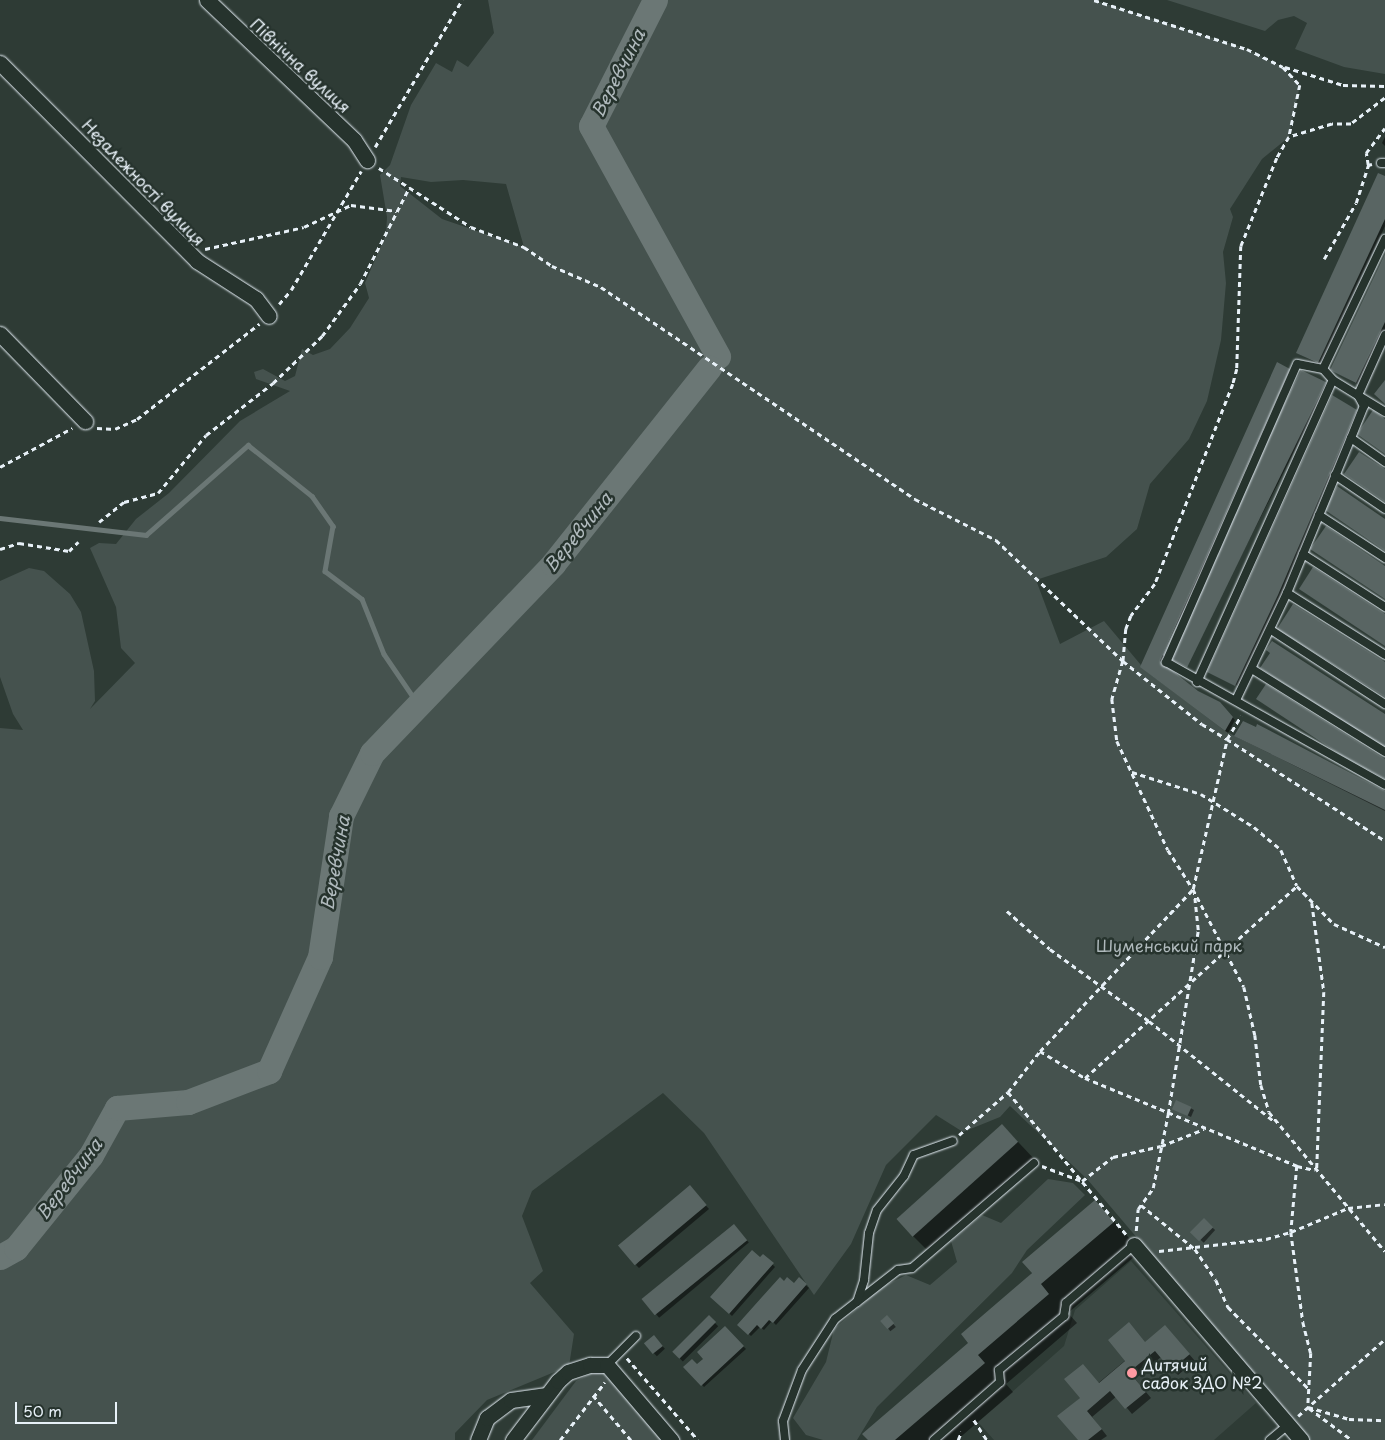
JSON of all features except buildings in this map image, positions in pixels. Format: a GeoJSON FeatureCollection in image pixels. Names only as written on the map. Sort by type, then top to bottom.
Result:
{"type":"FeatureCollection","features":[{"type":"Feature","properties":{"kind":"street","name":"Північна вулиця"},"geometry":{"type":"LineString","coordinates":[[207,0],[354,140],[367,160]]}},
{"type":"Feature","properties":{"kind":"street","name":"Незалежності вулиця"},"geometry":{"type":"LineString","coordinates":[[0,63],[189,253],[256,299],[268,316]]}},
{"type":"Feature","properties":{"kind":"street"},"geometry":{"type":"LineString","coordinates":[[0,334],[85,421]]}},
{"type":"Feature","properties":{"kind":"street"},"geometry":{"type":"LineString","coordinates":[[1137,1249],[1301,1440]]}},
{"type":"Feature","properties":{"kind":"street"},"geometry":{"type":"LineString","coordinates":[[513,1440],[568,1372],[590,1365],[607,1365],[670,1440]]}},
{"type":"Feature","properties":{"kind":"street"},"geometry":{"type":"LineString","coordinates":[[478,1440],[487,1418],[511,1400],[547,1396]]}},
{"type":"Feature","properties":{"kind":"lane"},"geometry":{"type":"LineString","coordinates":[[1322,369],[1385,239]]}},
{"type":"Feature","properties":{"kind":"lane"},"geometry":{"type":"LineString","coordinates":[[1358,395],[1385,335]]}},
{"type":"Feature","properties":{"kind":"lane"},"geometry":{"type":"LineString","coordinates":[[1385,412],[1333,380],[1322,369],[1297,364],[1166,662],[1197,682],[1247,706],[1332,758],[1385,785]]}},
{"type":"Feature","properties":{"kind":"lane"},"geometry":{"type":"LineString","coordinates":[[1197,682],[1333,380]]}},
{"type":"Feature","properties":{"kind":"lane"},"geometry":{"type":"LineString","coordinates":[[1236,700],[1271,630],[1364,406],[1358,395]]}},
{"type":"Feature","properties":{"kind":"lane"},"geometry":{"type":"LineString","coordinates":[[1351,438],[1385,462]]}},
{"type":"Feature","properties":{"kind":"lane"},"geometry":{"type":"LineString","coordinates":[[1335,475],[1385,509]]}},
{"type":"Feature","properties":{"kind":"lane"},"geometry":{"type":"LineString","coordinates":[[1319,515],[1385,558]]}},
{"type":"Feature","properties":{"kind":"lane"},"geometry":{"type":"LineString","coordinates":[[1303,554],[1385,607]]}},
{"type":"Feature","properties":{"kind":"lane"},"geometry":{"type":"LineString","coordinates":[[1287,593],[1385,654]]}},
{"type":"Feature","properties":{"kind":"lane"},"geometry":{"type":"LineString","coordinates":[[1271,630],[1385,704]]}},
{"type":"Feature","properties":{"kind":"lane"},"geometry":{"type":"LineString","coordinates":[[1252,668],[1385,752]]}},
{"type":"Feature","properties":{"kind":"lane"},"geometry":{"type":"LineString","coordinates":[[857,1302],[864,1280],[869,1233],[877,1210],[904,1176],[914,1155],[953,1142]]}},
{"type":"Feature","properties":{"kind":"lane"},"geometry":{"type":"LineString","coordinates":[[785,1440],[783,1421],[802,1370],[834,1319],[898,1270],[912,1268],[1034,1163]]}},
{"type":"Feature","properties":{"kind":"lane"},"geometry":{"type":"LineString","coordinates":[[934,1440],[1000,1382],[999,1370],[1064,1316],[1066,1304],[1137,1249]]}},
{"type":"Feature","properties":{"kind":"lane"},"geometry":{"type":"LineString","coordinates":[[607,1365],[636,1336]]}},
{"type":"Feature","properties":{"kind":"lane"},"geometry":{"type":"LineString","coordinates":[[1270,1440],[1288,1425]]}},
{"type":"Feature","properties":{"kind":"path"},"geometry":{"type":"LineString","coordinates":[[0,467],[85,421],[96,428],[114,429],[136,419],[268,316],[291,290],[462,0]]}},
{"type":"Feature","properties":{"kind":"path"},"geometry":{"type":"LineString","coordinates":[[1094,0],[1247,49],[1283,66],[1343,85],[1385,86]]}},
{"type":"Feature","properties":{"kind":"path"},"geometry":{"type":"LineString","coordinates":[[1283,66],[1300,85],[1289,138],[1241,246],[1237,369],[1155,584],[1131,616],[1126,629],[1123,661],[1112,699],[1117,741],[1168,850],[1194,889],[1224,952],[1244,987],[1255,1035],[1260,1085],[1269,1112],[1385,1251]]}},
{"type":"Feature","properties":{"kind":"path"},"geometry":{"type":"LineString","coordinates":[[1289,138],[1332,124],[1351,124],[1385,98]]}},
{"type":"Feature","properties":{"kind":"path"},"geometry":{"type":"LineString","coordinates":[[1324,259],[1356,203],[1368,165],[1366,153],[1385,128]]}},
{"type":"Feature","properties":{"kind":"path"},"geometry":{"type":"LineString","coordinates":[[367,160],[471,227],[524,247],[552,266],[601,287],[915,499],[996,540],[1123,661],[1202,724],[1385,841]]}},
{"type":"Feature","properties":{"kind":"path"},"geometry":{"type":"LineString","coordinates":[[1368,165],[1383,163]]}},
{"type":"Feature","properties":{"kind":"path"},"geometry":{"type":"LineString","coordinates":[[99,522],[124,502],[158,493],[206,435],[273,383],[322,336],[360,284],[409,188]]}},
{"type":"Feature","properties":{"kind":"path"},"geometry":{"type":"LineString","coordinates":[[189,253],[304,227],[333,216],[351,206],[397,211]]}},
{"type":"Feature","properties":{"kind":"path"},"geometry":{"type":"LineString","coordinates":[[0,549],[19,544],[69,551],[78,542]]}},
{"type":"Feature","properties":{"kind":"path"},"geometry":{"type":"LineString","coordinates":[[1137,1249],[1141,1205],[1152,1188],[1168,1114],[1198,930],[1194,889],[1227,739],[1247,706]]}},
{"type":"Feature","properties":{"kind":"path"},"geometry":{"type":"LineString","coordinates":[[1132,772],[1201,794],[1254,827],[1281,850],[1297,886],[1334,924],[1385,947]]}},
{"type":"Feature","properties":{"kind":"path"},"geometry":{"type":"LineString","coordinates":[[1085,1078],[1297,886]]}},
{"type":"Feature","properties":{"kind":"path"},"geometry":{"type":"LineString","coordinates":[[953,1142],[1008,1092],[1040,1051],[1194,889]]}},
{"type":"Feature","properties":{"kind":"path"},"geometry":{"type":"LineString","coordinates":[[1312,901],[1324,992],[1317,1170]]}},
{"type":"Feature","properties":{"kind":"path"},"geometry":{"type":"LineString","coordinates":[[1008,911],[1050,949],[1179,1044],[1278,1124]]}},
{"type":"Feature","properties":{"kind":"path"},"geometry":{"type":"LineString","coordinates":[[1040,1051],[1085,1078],[1168,1114],[1297,1166],[1317,1170]]}},
{"type":"Feature","properties":{"kind":"path"},"geometry":{"type":"LineString","coordinates":[[1008,1092],[1137,1249]]}},
{"type":"Feature","properties":{"kind":"path"},"geometry":{"type":"LineString","coordinates":[[1082,1181],[1113,1157],[1161,1146],[1204,1128]]}},
{"type":"Feature","properties":{"kind":"path"},"geometry":{"type":"LineString","coordinates":[[1034,1163],[1082,1181]]}},
{"type":"Feature","properties":{"kind":"path"},"geometry":{"type":"LineString","coordinates":[[1297,1166],[1291,1232],[1303,1322],[1311,1353],[1308,1407]]}},
{"type":"Feature","properties":{"kind":"path"},"geometry":{"type":"LineString","coordinates":[[1137,1249],[1195,1249],[1266,1239],[1291,1232],[1348,1208],[1385,1204]]}},
{"type":"Feature","properties":{"kind":"path"},"geometry":{"type":"LineString","coordinates":[[1141,1205],[1195,1249],[1216,1280],[1228,1307],[1309,1389]]}},
{"type":"Feature","properties":{"kind":"path"},"geometry":{"type":"LineString","coordinates":[[1308,1407],[1385,1339]]}},
{"type":"Feature","properties":{"kind":"path"},"geometry":{"type":"LineString","coordinates":[[621,1352],[698,1440]]}},
{"type":"Feature","properties":{"kind":"path"},"geometry":{"type":"LineString","coordinates":[[560,1440],[605,1382],[607,1365]]}},
{"type":"Feature","properties":{"kind":"path"},"geometry":{"type":"LineString","coordinates":[[594,1395],[631,1440]]}},
{"type":"Feature","properties":{"kind":"path"},"geometry":{"type":"LineString","coordinates":[[1308,1407],[1349,1418],[1385,1420]]}},
{"type":"Feature","properties":{"kind":"path"},"geometry":{"type":"LineString","coordinates":[[1308,1407],[1352,1440]]}},
{"type":"Feature","properties":{"kind":"path"},"geometry":{"type":"LineString","coordinates":[[969,1409],[977,1429],[987,1440]]}},
{"type":"Feature","properties":{"kind":"shaded area","name":"Дитячий садок ЗДО №2"},"geometry":{"type":"Polygon","coordinates":[[[1131,1261],[1256,1403],[1214,1440],[994,1440],[978,1422],[1064,1346],[1075,1310],[1131,1261]]]}},
{"type":"Feature","properties":{"kind":"green space","name":"Шуменський парк"},"geometry":{"type":"Polygon","coordinates":[[[488,0],[1094,0],[1247,49],[1283,67],[1300,85],[1289,137],[1262,159],[1230,209],[1233,217],[1223,252],[1226,283],[1221,340],[1207,401],[1189,439],[1150,484],[1137,529],[1106,557],[1036,580],[1060,644],[1104,621],[1146,671],[1225,731],[1385,810],[1385,1440],[1309,1440],[1087,1179],[1010,1106],[1000,1117],[963,1132],[936,1115],[886,1165],[851,1244],[814,1295],[704,1133],[663,1093],[532,1191],[522,1216],[543,1271],[530,1283],[574,1334],[569,1366],[487,1400],[455,1433],[455,1440],[0,1440],[0,728],[23,730],[13,714],[0,677],[0,581],[29,568],[44,571],[70,594],[81,612],[94,671],[95,701],[90,709],[135,663],[121,648],[116,607],[90,548],[99,543],[116,544],[136,519],[169,493],[240,421],[290,391],[256,379],[254,372],[263,369],[285,381],[295,376],[302,349],[313,355],[330,349],[350,328],[369,298],[365,283],[386,234],[387,217],[380,175],[390,165],[411,105],[436,63],[452,72],[457,60],[468,67],[494,33],[488,0]],[[401,177],[400,186],[442,219],[524,247],[506,184],[463,180],[431,182],[401,177]]]}},
{"type":"Feature","properties":{"kind":"green space"},"geometry":{"type":"Polygon","coordinates":[[[1167,0],[1385,0],[1385,74],[1344,67],[1295,49],[1307,23],[1294,16],[1278,20],[1265,31],[1167,0]]]}},
{"type":"Feature","properties":{"kind":"green space"},"geometry":{"type":"Polygon","coordinates":[[[1048,1179],[1073,1183],[1085,1195],[1027,1250],[1012,1273],[877,1407],[857,1440],[823,1440],[806,1435],[793,1418],[826,1362],[834,1329],[882,1287],[906,1275],[930,1285],[957,1262],[951,1241],[982,1215],[1001,1223],[1048,1179]]]}},
{"type":"Feature","properties":{"kind":"green space"},"geometry":{"type":"Polygon","coordinates":[[[602,1372],[666,1440],[532,1440],[576,1381],[590,1374],[602,1372]]]}},
{"type":"Feature","properties":{"kind":"waterway","name":"Веревчина"},"geometry":{"type":"LineString","coordinates":[[655,0],[591,126],[718,356]]}},
{"type":"Feature","properties":{"kind":"waterway","name":"Веревчина"},"geometry":{"type":"LineString","coordinates":[[0,1257],[16,1248],[91,1155],[117,1108],[188,1102],[269,1071],[320,957],[341,816],[372,753],[553,564],[709,368]]}},
{"type":"Feature","properties":{"kind":"waterway"},"geometry":{"type":"LineString","coordinates":[[0,518],[146,535],[248,445],[312,496],[333,526],[325,571],[362,599],[384,654],[418,704]]}},
{"type":"Feature","properties":{"kind":"place","name":"Дитячий садок ЗДО №2"},"geometry":{"type":"Point","coordinates":[1132,1373]}}]}
